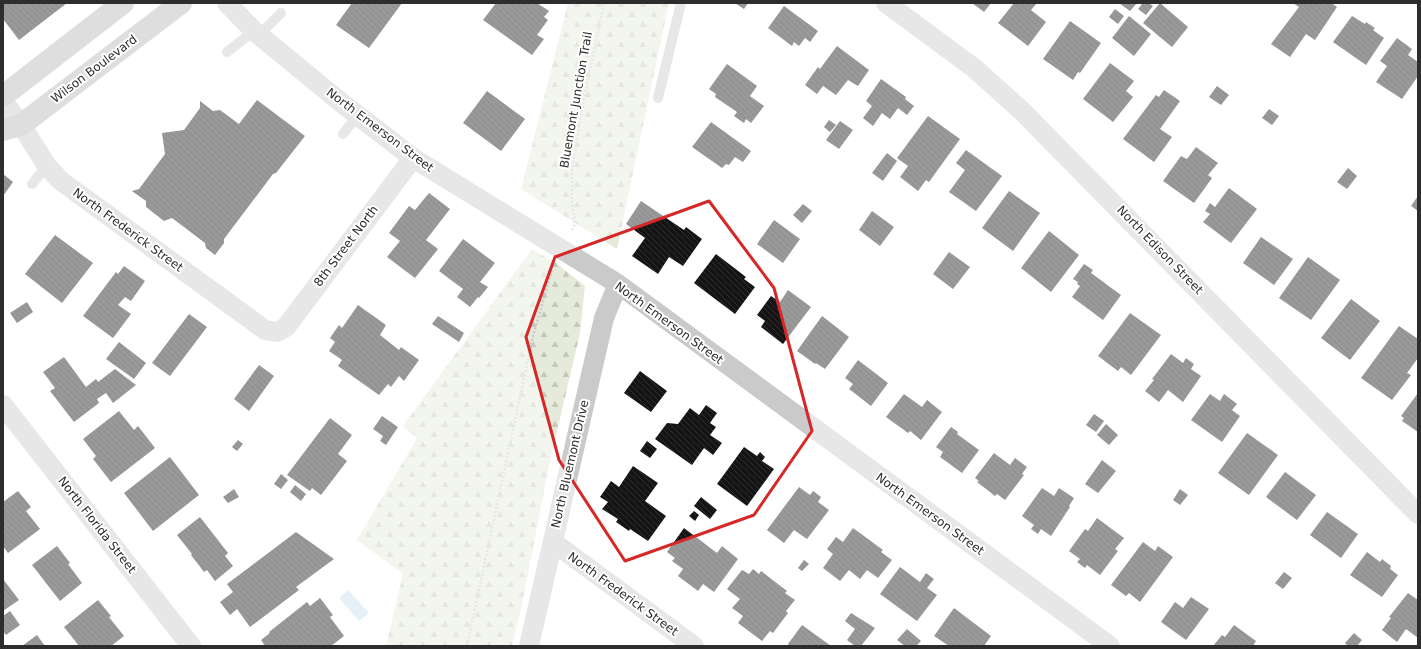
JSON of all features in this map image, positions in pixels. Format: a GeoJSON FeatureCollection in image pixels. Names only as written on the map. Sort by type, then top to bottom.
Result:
{"type":"FeatureCollection","features":[{"type":"Feature","properties":{"kind":"main road"},"geometry":{"type":"LineString","coordinates":[[3,96],[123,3]]}},
{"type":"Feature","properties":{"kind":"main road","name":"Wilson Boulevard"},"geometry":{"type":"LineString","coordinates":[[12,127],[181,3]]}},
{"type":"Feature","properties":{"kind":"street","name":"North Emerson Street"},"geometry":{"type":"LineString","coordinates":[[228,3],[256,33],[413,158],[618,284],[1110,646]]}},
{"type":"Feature","properties":{"kind":"street","name":"North Edison Street"},"geometry":{"type":"LineString","coordinates":[[886,3],[974,68],[1023,112],[1418,514]]}},
{"type":"Feature","properties":{"kind":"street","name":"North Frederick Street"},"geometry":{"type":"LineString","coordinates":[[3,101],[12,127],[61,181],[265,330],[277,332]]}},
{"type":"Feature","properties":{"kind":"street","name":"8th Street North"},"geometry":{"type":"LineString","coordinates":[[277,332],[286,326],[413,158]]}},
{"type":"Feature","properties":{"kind":"street","name":"North Bluemont Drive"},"geometry":{"type":"LineString","coordinates":[[529,646],[604,318],[618,284]]}},
{"type":"Feature","properties":{"kind":"street","name":"North Florida Street"},"geometry":{"type":"LineString","coordinates":[[3,405],[191,646]]}},
{"type":"Feature","properties":{"kind":"street","name":"North Frederick Street"},"geometry":{"type":"LineString","coordinates":[[553,542],[694,646]]}},
{"type":"Feature","properties":{"kind":"lane"},"geometry":{"type":"LineString","coordinates":[[658,98],[681,3]]}},
{"type":"Feature","properties":{"kind":"lane"},"geometry":{"type":"LineString","coordinates":[[227,52],[256,33],[281,13]]}},
{"type":"Feature","properties":{"kind":"lane"},"geometry":{"type":"LineString","coordinates":[[343,134],[358,115]]}},
{"type":"Feature","properties":{"kind":"lane"},"geometry":{"type":"LineString","coordinates":[[32,184],[47,166]]}},
{"type":"Feature","properties":{"kind":"path","name":"Bluemont Junction Trail"},"geometry":{"type":"LineString","coordinates":[[576,224],[572,205],[572,170],[584,99],[604,3]]}},
{"type":"Feature","properties":{"kind":"path"},"geometry":{"type":"LineString","coordinates":[[467,646],[533,336],[550,275],[554,267]]}},
{"type":"Feature","properties":{"kind":"highlighted area"},"geometry":{"type":"Polygon","coordinates":[[[709,201],[774,288],[812,431],[754,515],[625,561],[559,460],[526,337],[555,257],[709,201]]]}},
{"type":"Feature","properties":{"kind":"green space"},"geometry":{"type":"Polygon","coordinates":[[[568,3],[669,3],[617,249],[521,189],[568,3]]]}},
{"type":"Feature","properties":{"kind":"green space"},"geometry":{"type":"Polygon","coordinates":[[[532,249],[556,263],[585,286],[580,333],[548,470],[523,600],[512,646],[386,646],[403,574],[357,540],[417,438],[403,426],[532,249]]]}},
{"type":"Feature","properties":{"kind":"water"},"geometry":{"type":"Polygon","coordinates":[[[348,590],[369,613],[359,621],[339,598],[348,590]]]}},
{"type":"Feature","properties":{"kind":"building"},"geometry":{"type":"Polygon","coordinates":[[[3,3],[67,3],[19,40],[3,19],[3,3]]]}},
{"type":"Feature","properties":{"kind":"building"},"geometry":{"type":"Polygon","coordinates":[[[352,3],[402,3],[369,48],[336,25],[352,3]]]}},
{"type":"Feature","properties":{"kind":"building"},"geometry":{"type":"Polygon","coordinates":[[[496,3],[537,3],[549,11],[544,17],[548,20],[537,35],[544,39],[532,55],[483,20],[496,3]]]}},
{"type":"Feature","properties":{"kind":"building"},"geometry":{"type":"Polygon","coordinates":[[[735,3],[748,3],[744,9],[735,3]]]}},
{"type":"Feature","properties":{"kind":"building"},"geometry":{"type":"Polygon","coordinates":[[[972,3],[991,3],[984,12],[972,3]]]}},
{"type":"Feature","properties":{"kind":"building"},"geometry":{"type":"Polygon","coordinates":[[[1014,3],[1037,3],[1031,10],[1046,22],[1028,46],[998,23],[1014,3]]]}},
{"type":"Feature","properties":{"kind":"building"},"geometry":{"type":"Polygon","coordinates":[[[1119,3],[1137,3],[1130,11],[1119,3]]]}},
{"type":"Feature","properties":{"kind":"building"},"geometry":{"type":"Polygon","coordinates":[[[1143,3],[1149,3],[1153,6],[1146,15],[1138,9],[1143,3]]]}},
{"type":"Feature","properties":{"kind":"building"},"geometry":{"type":"Polygon","coordinates":[[[1160,3],[1188,27],[1172,47],[1143,23],[1160,3]]]}},
{"type":"Feature","properties":{"kind":"building"},"geometry":{"type":"Polygon","coordinates":[[[1293,3],[1331,3],[1337,7],[1315,40],[1306,34],[1290,57],[1271,44],[1299,7],[1293,3]]]}},
{"type":"Feature","properties":{"kind":"building"},"geometry":{"type":"Polygon","coordinates":[[[784,6],[818,31],[810,42],[805,38],[799,46],[794,42],[792,46],[768,28],[784,6]]]}},
{"type":"Feature","properties":{"kind":"building"},"geometry":{"type":"Polygon","coordinates":[[[1115,9],[1124,16],[1118,24],[1109,17],[1115,9]]]}},
{"type":"Feature","properties":{"kind":"building"},"geometry":{"type":"Polygon","coordinates":[[[1129,16],[1151,34],[1134,56],[1112,38],[1129,16]]]}},
{"type":"Feature","properties":{"kind":"building"},"geometry":{"type":"Polygon","coordinates":[[[1352,16],[1375,28],[1373,30],[1384,38],[1366,65],[1333,42],[1352,16]]]}},
{"type":"Feature","properties":{"kind":"building"},"geometry":{"type":"Polygon","coordinates":[[[1070,21],[1101,43],[1080,73],[1078,72],[1073,80],[1043,59],[1070,21]]]}},
{"type":"Feature","properties":{"kind":"building"},"geometry":{"type":"Polygon","coordinates":[[[1397,38],[1412,49],[1408,55],[1418,62],[1418,76],[1402,99],[1376,82],[1387,66],[1380,61],[1397,38]]]}},
{"type":"Feature","properties":{"kind":"building"},"geometry":{"type":"Polygon","coordinates":[[[837,46],[869,70],[858,86],[848,80],[836,95],[823,86],[817,94],[805,85],[818,67],[820,69],[837,46]]]}},
{"type":"Feature","properties":{"kind":"building"},"geometry":{"type":"Polygon","coordinates":[[[1110,63],[1134,81],[1126,91],[1133,97],[1113,122],[1083,99],[1110,63]]]}},
{"type":"Feature","properties":{"kind":"building"},"geometry":{"type":"Polygon","coordinates":[[[727,64],[757,86],[750,96],[764,106],[751,123],[746,119],[744,123],[734,116],[737,112],[715,97],[716,94],[709,89],[727,64]]]}},
{"type":"Feature","properties":{"kind":"building"},"geometry":{"type":"Polygon","coordinates":[[[881,79],[906,97],[905,99],[914,106],[907,115],[898,108],[890,119],[882,113],[873,126],[863,118],[872,106],[866,101],[881,79]]]}},
{"type":"Feature","properties":{"kind":"building"},"geometry":{"type":"Polygon","coordinates":[[[1217,86],[1229,95],[1221,105],[1209,97],[1217,86]]]}},
{"type":"Feature","properties":{"kind":"building"},"geometry":{"type":"Polygon","coordinates":[[[1164,90],[1180,101],[1160,129],[1172,137],[1154,162],[1123,139],[1156,95],[1159,97],[1164,90]]]}},
{"type":"Feature","properties":{"kind":"building"},"geometry":{"type":"Polygon","coordinates":[[[487,91],[525,119],[501,151],[463,123],[487,91]]]}},
{"type":"Feature","properties":{"kind":"building"},"geometry":{"type":"Polygon","coordinates":[[[257,100],[305,136],[276,173],[273,174],[224,239],[224,243],[215,255],[206,248],[205,243],[172,218],[164,221],[146,207],[146,201],[132,191],[139,189],[165,154],[162,133],[184,130],[200,108],[200,101],[213,111],[220,110],[239,124],[257,100]]]}},
{"type":"Feature","properties":{"kind":"building"},"geometry":{"type":"Polygon","coordinates":[[[1269,109],[1279,116],[1272,125],[1262,118],[1269,109]]]}},
{"type":"Feature","properties":{"kind":"building"},"geometry":{"type":"Polygon","coordinates":[[[928,116],[960,139],[929,182],[926,180],[918,191],[900,177],[908,166],[897,158],[928,116]]]}},
{"type":"Feature","properties":{"kind":"building"},"geometry":{"type":"Polygon","coordinates":[[[829,120],[836,125],[830,132],[824,127],[829,120]]]}},
{"type":"Feature","properties":{"kind":"building"},"geometry":{"type":"Polygon","coordinates":[[[840,121],[853,130],[839,149],[826,140],[840,121]]]}},
{"type":"Feature","properties":{"kind":"building"},"geometry":{"type":"Polygon","coordinates":[[[711,122],[751,151],[743,162],[735,157],[729,165],[726,164],[722,168],[692,147],[711,122]]]}},
{"type":"Feature","properties":{"kind":"building"},"geometry":{"type":"Polygon","coordinates":[[[1196,147],[1218,163],[1208,175],[1212,178],[1194,203],[1163,181],[1181,156],[1187,159],[1196,147]]]}},
{"type":"Feature","properties":{"kind":"building"},"geometry":{"type":"Polygon","coordinates":[[[966,150],[1002,176],[976,211],[949,192],[965,170],[956,163],[966,150]]]}},
{"type":"Feature","properties":{"kind":"building"},"geometry":{"type":"Polygon","coordinates":[[[887,153],[897,161],[883,181],[872,173],[887,153]]]}},
{"type":"Feature","properties":{"kind":"building"},"geometry":{"type":"Polygon","coordinates":[[[1348,168],[1357,176],[1347,189],[1337,182],[1348,168]]]}},
{"type":"Feature","properties":{"kind":"building"},"geometry":{"type":"Polygon","coordinates":[[[3,174],[13,182],[3,196],[3,174]]]}},
{"type":"Feature","properties":{"kind":"building"},"geometry":{"type":"Polygon","coordinates":[[[1229,188],[1257,209],[1231,243],[1203,222],[1210,214],[1205,211],[1210,203],[1215,207],[1229,188]]]}},
{"type":"Feature","properties":{"kind":"building"},"geometry":{"type":"Polygon","coordinates":[[[1009,191],[1040,213],[1013,251],[982,228],[1009,191]]]}},
{"type":"Feature","properties":{"kind":"building"},"geometry":{"type":"Polygon","coordinates":[[[429,193],[450,209],[426,240],[438,249],[415,278],[387,257],[400,241],[389,233],[409,206],[415,210],[429,193]]]}},
{"type":"Feature","properties":{"kind":"building"},"geometry":{"type":"Polygon","coordinates":[[[1418,196],[1418,211],[1411,206],[1418,196]]]}},
{"type":"Feature","properties":{"kind":"building"},"geometry":{"type":"Polygon","coordinates":[[[641,201],[684,230],[686,227],[702,239],[683,266],[669,257],[658,274],[632,256],[645,238],[626,224],[641,201]]]}},
{"type":"Feature","properties":{"kind":"building"},"geometry":{"type":"Polygon","coordinates":[[[803,204],[812,211],[802,223],[793,215],[803,204]]]}},
{"type":"Feature","properties":{"kind":"building"},"geometry":{"type":"Polygon","coordinates":[[[872,211],[894,227],[880,246],[859,230],[872,211]]]}},
{"type":"Feature","properties":{"kind":"building"},"geometry":{"type":"Polygon","coordinates":[[[774,220],[800,239],[783,263],[757,244],[774,220]]]}},
{"type":"Feature","properties":{"kind":"building"},"geometry":{"type":"Polygon","coordinates":[[[1049,231],[1079,255],[1051,292],[1021,268],[1049,231]]]}},
{"type":"Feature","properties":{"kind":"building"},"geometry":{"type":"Polygon","coordinates":[[[55,235],[93,263],[62,303],[25,274],[55,235]]]}},
{"type":"Feature","properties":{"kind":"building"},"geometry":{"type":"Polygon","coordinates":[[[1261,237],[1293,259],[1274,285],[1243,263],[1261,237]]]}},
{"type":"Feature","properties":{"kind":"building"},"geometry":{"type":"Polygon","coordinates":[[[463,239],[495,263],[480,282],[488,287],[470,307],[457,297],[463,289],[439,271],[463,239]]]}},
{"type":"Feature","properties":{"kind":"building"},"geometry":{"type":"Polygon","coordinates":[[[949,252],[970,267],[953,289],[933,274],[949,252]]]}},
{"type":"Feature","properties":{"kind":"building"},"geometry":{"type":"Polygon","coordinates":[[[716,254],[746,277],[744,279],[755,287],[735,314],[694,283],[716,254]]]}},
{"type":"Feature","properties":{"kind":"building"},"geometry":{"type":"Polygon","coordinates":[[[1308,257],[1340,280],[1311,320],[1279,298],[1308,257]]]}},
{"type":"Feature","properties":{"kind":"building"},"geometry":{"type":"Polygon","coordinates":[[[1084,264],[1093,270],[1091,273],[1121,295],[1103,320],[1072,297],[1080,286],[1077,284],[1078,282],[1073,279],[1084,264]]]}},
{"type":"Feature","properties":{"kind":"building"},"geometry":{"type":"Polygon","coordinates":[[[124,266],[145,281],[131,301],[125,297],[118,305],[131,314],[113,338],[83,316],[116,272],[118,274],[124,266]]]}},
{"type":"Feature","properties":{"kind":"building"},"geometry":{"type":"Polygon","coordinates":[[[788,290],[811,307],[783,344],[761,327],[765,321],[757,315],[771,296],[780,302],[788,290]]]}},
{"type":"Feature","properties":{"kind":"building"},"geometry":{"type":"Polygon","coordinates":[[[1351,299],[1380,321],[1350,360],[1321,338],[1351,299]]]}},
{"type":"Feature","properties":{"kind":"building"},"geometry":{"type":"Polygon","coordinates":[[[27,302],[33,312],[17,323],[10,313],[27,302]]]}},
{"type":"Feature","properties":{"kind":"building"},"geometry":{"type":"Polygon","coordinates":[[[358,305],[386,325],[380,335],[399,350],[401,347],[419,360],[404,381],[399,376],[391,387],[388,384],[379,395],[338,366],[342,360],[329,351],[335,342],[330,338],[339,325],[342,328],[358,305]]]}},
{"type":"Feature","properties":{"kind":"building"},"geometry":{"type":"Polygon","coordinates":[[[1130,313],[1161,335],[1131,375],[1121,367],[1118,371],[1098,356],[1130,313]]]}},
{"type":"Feature","properties":{"kind":"building"},"geometry":{"type":"Polygon","coordinates":[[[189,314],[207,327],[170,376],[152,363],[189,314]]]}},
{"type":"Feature","properties":{"kind":"building"},"geometry":{"type":"Polygon","coordinates":[[[438,316],[464,333],[459,342],[432,324],[438,316]]]}},
{"type":"Feature","properties":{"kind":"building"},"geometry":{"type":"Polygon","coordinates":[[[822,316],[849,337],[825,369],[816,363],[815,364],[797,351],[822,316]]]}},
{"type":"Feature","properties":{"kind":"building"},"geometry":{"type":"Polygon","coordinates":[[[1399,326],[1418,339],[1418,358],[1407,373],[1411,375],[1392,400],[1361,378],[1399,326]]]}},
{"type":"Feature","properties":{"kind":"building"},"geometry":{"type":"Polygon","coordinates":[[[119,342],[146,363],[134,379],[106,359],[119,342]]]}},
{"type":"Feature","properties":{"kind":"building"},"geometry":{"type":"Polygon","coordinates":[[[1171,354],[1183,363],[1186,358],[1194,364],[1191,369],[1201,376],[1183,402],[1168,390],[1159,402],[1145,391],[1171,354]]]}},
{"type":"Feature","properties":{"kind":"building"},"geometry":{"type":"Polygon","coordinates":[[[64,357],[86,387],[96,379],[98,382],[115,369],[136,385],[113,403],[106,393],[97,399],[99,403],[74,422],[50,391],[55,388],[43,372],[64,357]]]}},
{"type":"Feature","properties":{"kind":"building"},"geometry":{"type":"Polygon","coordinates":[[[858,360],[888,383],[871,406],[849,389],[853,384],[845,378],[858,360]]]}},
{"type":"Feature","properties":{"kind":"building"},"geometry":{"type":"Polygon","coordinates":[[[259,365],[274,376],[249,411],[234,399],[259,365]]]}},
{"type":"Feature","properties":{"kind":"building"},"geometry":{"type":"Polygon","coordinates":[[[640,371],[667,391],[651,412],[624,393],[640,371]]]}},
{"type":"Feature","properties":{"kind":"building"},"geometry":{"type":"Polygon","coordinates":[[[1418,393],[1418,432],[1402,421],[1404,418],[1401,416],[1418,393]]]}},
{"type":"Feature","properties":{"kind":"building"},"geometry":{"type":"Polygon","coordinates":[[[904,394],[922,407],[927,400],[942,412],[921,440],[910,431],[908,433],[886,417],[904,394]]]}},
{"type":"Feature","properties":{"kind":"building"},"geometry":{"type":"Polygon","coordinates":[[[1210,394],[1220,401],[1224,394],[1237,404],[1232,410],[1240,416],[1222,442],[1191,420],[1210,394]]]}},
{"type":"Feature","properties":{"kind":"building"},"geometry":{"type":"Polygon","coordinates":[[[706,405],[717,413],[710,423],[716,427],[710,435],[722,443],[713,455],[704,448],[692,465],[655,439],[667,423],[678,424],[690,408],[699,415],[706,405]]]}},
{"type":"Feature","properties":{"kind":"building"},"geometry":{"type":"Polygon","coordinates":[[[119,411],[134,430],[138,426],[155,448],[111,482],[93,459],[96,456],[83,439],[119,411]]]}},
{"type":"Feature","properties":{"kind":"building"},"geometry":{"type":"Polygon","coordinates":[[[1094,414],[1104,421],[1096,432],[1086,425],[1094,414]]]}},
{"type":"Feature","properties":{"kind":"building"},"geometry":{"type":"Polygon","coordinates":[[[382,416],[398,427],[386,445],[380,441],[383,436],[373,429],[382,416]]]}},
{"type":"Feature","properties":{"kind":"building"},"geometry":{"type":"Polygon","coordinates":[[[330,418],[352,435],[338,454],[347,461],[321,495],[312,488],[310,491],[287,475],[330,418]]]}},
{"type":"Feature","properties":{"kind":"building"},"geometry":{"type":"Polygon","coordinates":[[[1106,424],[1118,435],[1109,445],[1097,435],[1106,424]]]}},
{"type":"Feature","properties":{"kind":"building"},"geometry":{"type":"Polygon","coordinates":[[[951,427],[958,432],[957,434],[979,450],[962,473],[940,457],[943,452],[936,447],[951,427]]]}},
{"type":"Feature","properties":{"kind":"building"},"geometry":{"type":"Polygon","coordinates":[[[1247,433],[1278,455],[1249,495],[1218,473],[1247,433]]]}},
{"type":"Feature","properties":{"kind":"building"},"geometry":{"type":"Polygon","coordinates":[[[238,440],[243,444],[237,451],[232,447],[238,440]]]}},
{"type":"Feature","properties":{"kind":"building"},"geometry":{"type":"Polygon","coordinates":[[[647,441],[657,449],[650,458],[640,451],[647,441]]]}},
{"type":"Feature","properties":{"kind":"building"},"geometry":{"type":"Polygon","coordinates":[[[744,447],[757,456],[760,452],[765,457],[762,461],[774,469],[747,506],[717,484],[744,447]]]}},
{"type":"Feature","properties":{"kind":"building"},"geometry":{"type":"Polygon","coordinates":[[[994,453],[1010,465],[1015,458],[1027,467],[1022,474],[1024,475],[1005,500],[997,494],[995,496],[977,482],[979,481],[975,478],[994,453]]]}},
{"type":"Feature","properties":{"kind":"building"},"geometry":{"type":"Polygon","coordinates":[[[170,457],[199,495],[153,531],[124,493],[170,457]]]}},
{"type":"Feature","properties":{"kind":"building"},"geometry":{"type":"Polygon","coordinates":[[[1102,460],[1116,471],[1098,493],[1085,484],[1102,460]]]}},
{"type":"Feature","properties":{"kind":"building"},"geometry":{"type":"Polygon","coordinates":[[[633,466],[658,483],[645,501],[666,516],[648,541],[616,522],[618,519],[602,509],[608,502],[600,497],[611,481],[619,487],[633,466]]]}},
{"type":"Feature","properties":{"kind":"building"},"geometry":{"type":"Polygon","coordinates":[[[1285,472],[1316,495],[1297,520],[1266,497],[1285,472]]]}},
{"type":"Feature","properties":{"kind":"building"},"geometry":{"type":"Polygon","coordinates":[[[281,474],[288,480],[281,489],[274,484],[281,474]]]}},
{"type":"Feature","properties":{"kind":"building"},"geometry":{"type":"Polygon","coordinates":[[[295,485],[306,494],[301,501],[290,492],[295,485]]]}},
{"type":"Feature","properties":{"kind":"building"},"geometry":{"type":"Polygon","coordinates":[[[799,487],[810,495],[813,491],[821,497],[818,502],[829,510],[807,539],[794,530],[784,543],[767,530],[799,487]]]}},
{"type":"Feature","properties":{"kind":"building"},"geometry":{"type":"Polygon","coordinates":[[[1042,488],[1054,496],[1059,488],[1074,498],[1069,506],[1070,507],[1051,536],[1041,529],[1038,534],[1031,529],[1034,525],[1022,516],[1042,488]]]}},
{"type":"Feature","properties":{"kind":"building"},"geometry":{"type":"Polygon","coordinates":[[[234,489],[239,497],[228,503],[223,497],[234,489]]]}},
{"type":"Feature","properties":{"kind":"building"},"geometry":{"type":"Polygon","coordinates":[[[1180,489],[1188,495],[1180,505],[1173,500],[1180,489]]]}},
{"type":"Feature","properties":{"kind":"building"},"geometry":{"type":"Polygon","coordinates":[[[18,491],[31,507],[26,511],[40,529],[8,553],[3,546],[3,502],[18,491]]]}},
{"type":"Feature","properties":{"kind":"building"},"geometry":{"type":"Polygon","coordinates":[[[701,497],[717,510],[710,519],[694,506],[701,497]]]}},
{"type":"Feature","properties":{"kind":"building"},"geometry":{"type":"Polygon","coordinates":[[[694,511],[699,515],[695,521],[689,516],[694,511]]]}},
{"type":"Feature","properties":{"kind":"building"},"geometry":{"type":"Polygon","coordinates":[[[1327,512],[1358,534],[1341,558],[1310,535],[1327,512]]]}},
{"type":"Feature","properties":{"kind":"building"},"geometry":{"type":"Polygon","coordinates":[[[200,517],[228,553],[225,556],[233,566],[215,581],[207,570],[204,572],[177,535],[200,517]]]}},
{"type":"Feature","properties":{"kind":"building"},"geometry":{"type":"Polygon","coordinates":[[[1097,518],[1124,538],[1115,549],[1118,551],[1100,575],[1087,565],[1085,568],[1077,562],[1080,559],[1069,551],[1085,529],[1088,531],[1097,518]]]}},
{"type":"Feature","properties":{"kind":"building"},"geometry":{"type":"Polygon","coordinates":[[[684,528],[717,553],[722,546],[738,559],[714,592],[703,584],[698,591],[678,576],[683,569],[672,561],[675,558],[667,552],[684,528]]]}},
{"type":"Feature","properties":{"kind":"building"},"geometry":{"type":"Polygon","coordinates":[[[853,528],[883,550],[881,552],[892,560],[878,578],[867,570],[860,579],[849,570],[840,581],[823,568],[833,554],[827,549],[836,537],[843,542],[853,528]]]}},
{"type":"Feature","properties":{"kind":"building"},"geometry":{"type":"Polygon","coordinates":[[[296,532],[334,559],[296,587],[299,590],[250,627],[237,609],[230,615],[220,602],[233,592],[227,584],[296,532]]]}},
{"type":"Feature","properties":{"kind":"building"},"geometry":{"type":"Polygon","coordinates":[[[1143,542],[1155,551],[1158,546],[1173,557],[1140,602],[1129,593],[1126,596],[1111,585],[1143,542]]]}},
{"type":"Feature","properties":{"kind":"building"},"geometry":{"type":"Polygon","coordinates":[[[57,546],[70,563],[68,564],[82,583],[60,601],[32,565],[57,546]]]}},
{"type":"Feature","properties":{"kind":"building"},"geometry":{"type":"Polygon","coordinates":[[[1367,552],[1380,562],[1382,559],[1391,566],[1390,569],[1398,575],[1382,597],[1350,575],[1367,552]]]}},
{"type":"Feature","properties":{"kind":"building"},"geometry":{"type":"Polygon","coordinates":[[[804,560],[809,564],[802,571],[798,568],[804,560]]]}},
{"type":"Feature","properties":{"kind":"building"},"geometry":{"type":"Polygon","coordinates":[[[900,567],[920,582],[926,573],[934,579],[927,588],[937,595],[917,621],[880,594],[900,567]]]}},
{"type":"Feature","properties":{"kind":"building"},"geometry":{"type":"Polygon","coordinates":[[[753,569],[759,574],[761,571],[787,591],[785,593],[795,600],[786,611],[788,613],[773,633],[770,631],[762,641],[738,623],[743,616],[732,608],[740,599],[727,589],[742,570],[749,574],[753,569]]]}},
{"type":"Feature","properties":{"kind":"building"},"geometry":{"type":"Polygon","coordinates":[[[1284,572],[1292,578],[1283,589],[1275,583],[1284,572]]]}},
{"type":"Feature","properties":{"kind":"building"},"geometry":{"type":"Polygon","coordinates":[[[3,579],[19,600],[3,611],[3,579]]]}},
{"type":"Feature","properties":{"kind":"building"},"geometry":{"type":"Polygon","coordinates":[[[1408,593],[1418,600],[1418,638],[1406,629],[1397,642],[1382,630],[1391,618],[1389,617],[1408,593]]]}},
{"type":"Feature","properties":{"kind":"building"},"geometry":{"type":"Polygon","coordinates":[[[1191,597],[1209,609],[1186,640],[1161,622],[1175,602],[1183,608],[1191,597]]]}},
{"type":"Feature","properties":{"kind":"building"},"geometry":{"type":"Polygon","coordinates":[[[320,598],[333,615],[330,617],[344,636],[331,646],[265,646],[261,640],[270,633],[269,632],[307,602],[310,606],[320,598]]]}},
{"type":"Feature","properties":{"kind":"building"},"geometry":{"type":"Polygon","coordinates":[[[98,600],[124,636],[111,646],[79,646],[64,627],[98,600]]]}},
{"type":"Feature","properties":{"kind":"building"},"geometry":{"type":"Polygon","coordinates":[[[954,608],[991,636],[984,646],[949,646],[934,636],[954,608]]]}},
{"type":"Feature","properties":{"kind":"building"},"geometry":{"type":"Polygon","coordinates":[[[10,611],[20,625],[6,635],[3,631],[3,616],[10,611]]]}},
{"type":"Feature","properties":{"kind":"building"},"geometry":{"type":"Polygon","coordinates":[[[851,613],[875,628],[861,646],[855,646],[847,640],[855,629],[845,621],[851,613]]]}},
{"type":"Feature","properties":{"kind":"building"},"geometry":{"type":"Polygon","coordinates":[[[802,625],[831,646],[790,646],[788,644],[802,625]]]}},
{"type":"Feature","properties":{"kind":"building"},"geometry":{"type":"Polygon","coordinates":[[[1234,625],[1256,641],[1253,646],[1213,646],[1222,635],[1225,637],[1234,625]]]}},
{"type":"Feature","properties":{"kind":"building"},"geometry":{"type":"Polygon","coordinates":[[[907,629],[921,641],[916,646],[905,646],[897,640],[907,629]]]}},
{"type":"Feature","properties":{"kind":"building"},"geometry":{"type":"Polygon","coordinates":[[[1354,633],[1362,640],[1357,646],[1348,646],[1345,643],[1354,633]]]}},
{"type":"Feature","properties":{"kind":"building"},"geometry":{"type":"Polygon","coordinates":[[[37,635],[45,646],[22,646],[37,635]]]}}]}
